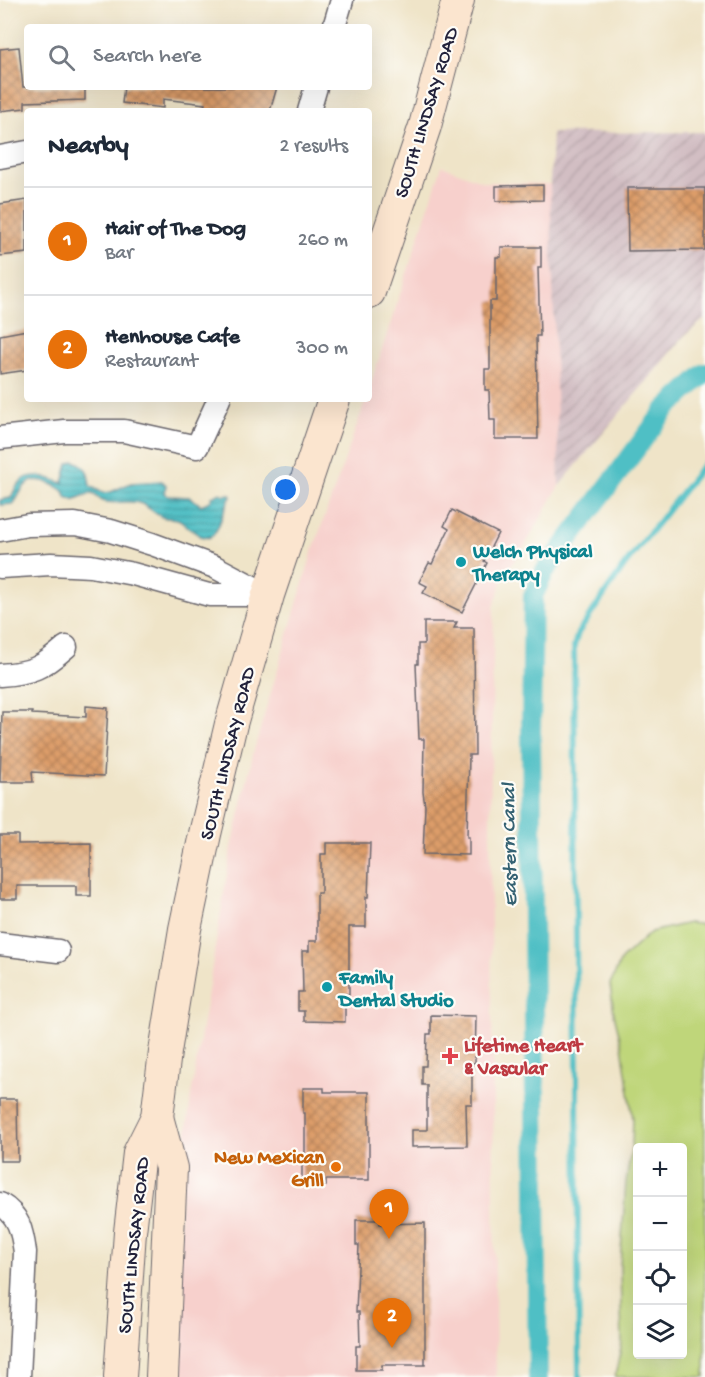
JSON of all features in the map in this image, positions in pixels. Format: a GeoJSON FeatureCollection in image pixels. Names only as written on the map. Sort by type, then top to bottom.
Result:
{"type":"FeatureCollection","features":[{"type":"Feature","properties":{"kind":"main road","name":"SOUTH LINDSAY ROAD"},"geometry":{"type":"LineString","coordinates":[[372,283],[425,126],[458,0]]}},
{"type":"Feature","properties":{"kind":"main road","name":"SOUTH LINDSAY ROAD"},"geometry":{"type":"LineString","coordinates":[[120,1377],[128,1255],[139,1153],[157,1117],[185,929],[205,834],[231,724],[268,595],[333,402]]}},
{"type":"Feature","properties":{"kind":"main road","name":"SOUTH LINDSAY ROAD"},"geometry":{"type":"LineString","coordinates":[[157,1117],[171,1168],[162,1377]]}},
{"type":"Feature","properties":{"kind":"street"},"geometry":{"type":"LineString","coordinates":[[335,24],[342,0]]}},
{"type":"Feature","properties":{"kind":"street"},"geometry":{"type":"LineString","coordinates":[[310,108],[315,90]]}},
{"type":"Feature","properties":{"kind":"street"},"geometry":{"type":"LineString","coordinates":[[0,157],[24,153]]}},
{"type":"Feature","properties":{"kind":"street"},"geometry":{"type":"LineString","coordinates":[[0,438],[64,431],[124,431],[197,447],[218,402]]}},
{"type":"Feature","properties":{"kind":"street"},"geometry":{"type":"LineString","coordinates":[[0,530],[28,525],[75,524],[111,531],[215,567],[268,595]]}},
{"type":"Feature","properties":{"kind":"street"},"geometry":{"type":"LineString","coordinates":[[0,567],[51,564],[91,566],[133,574],[209,595],[268,595]]}},
{"type":"Feature","properties":{"kind":"street"},"geometry":{"type":"LineString","coordinates":[[0,675],[25,673],[48,663],[66,647]]}},
{"type":"Feature","properties":{"kind":"street"},"geometry":{"type":"LineString","coordinates":[[0,944],[58,951]]}},
{"type":"Feature","properties":{"kind":"street"},"geometry":{"type":"LineString","coordinates":[[8,1211],[22,1232],[25,1252],[19,1377]]}},
{"type":"Feature","properties":{"kind":"shaded area"},"geometry":{"type":"Polygon","coordinates":[[[705,132],[705,319],[684,336],[559,486],[550,184],[552,133],[705,132]]]}},
{"type":"Feature","properties":{"kind":"shaded area"},"geometry":{"type":"Polygon","coordinates":[[[442,166],[484,182],[550,184],[555,258],[559,486],[529,539],[504,575],[494,607],[490,828],[496,1377],[184,1377],[174,1357],[182,1170],[191,1096],[230,856],[254,750],[312,553],[365,402],[372,402],[372,380],[442,166]]]}},
{"type":"Feature","properties":{"kind":"green space"},"geometry":{"type":"Polygon","coordinates":[[[689,923],[705,925],[705,1377],[615,1377],[622,1343],[620,1266],[633,1119],[610,984],[621,960],[651,932],[689,923]]]}},
{"type":"Feature","properties":{"kind":"water"},"geometry":{"type":"Polygon","coordinates":[[[74,461],[86,470],[90,486],[103,493],[131,483],[162,481],[166,485],[164,493],[168,496],[189,497],[201,505],[221,493],[230,494],[231,497],[216,531],[206,538],[180,520],[162,517],[142,504],[106,502],[91,494],[73,500],[66,497],[64,491],[36,480],[23,488],[13,504],[0,505],[0,500],[11,498],[15,488],[26,478],[39,476],[63,483],[68,464],[74,461]]]}},
{"type":"Feature","properties":{"kind":"building"},"geometry":{"type":"Polygon","coordinates":[[[19,47],[24,90],[85,90],[85,100],[25,102],[25,108],[0,111],[0,49],[19,47]]]}},
{"type":"Feature","properties":{"kind":"building"},"geometry":{"type":"Polygon","coordinates":[[[124,90],[276,90],[271,108],[204,108],[205,104],[163,99],[163,108],[122,103],[124,90]]]}},
{"type":"Feature","properties":{"kind":"building"},"geometry":{"type":"Polygon","coordinates":[[[543,185],[543,200],[496,201],[496,186],[543,185]]]}},
{"type":"Feature","properties":{"kind":"building"},"geometry":{"type":"Polygon","coordinates":[[[627,188],[705,188],[705,250],[628,251],[627,188]]]}},
{"type":"Feature","properties":{"kind":"building"},"geometry":{"type":"Polygon","coordinates":[[[24,200],[24,253],[0,256],[0,204],[24,200]]]}},
{"type":"Feature","properties":{"kind":"building"},"geometry":{"type":"Polygon","coordinates":[[[501,247],[541,247],[541,268],[538,268],[540,336],[536,336],[538,439],[495,439],[495,420],[490,420],[489,390],[485,390],[485,369],[490,369],[490,301],[496,301],[496,257],[501,257],[501,247]]]}},
{"type":"Feature","properties":{"kind":"building"},"geometry":{"type":"Polygon","coordinates":[[[24,331],[24,370],[0,374],[0,335],[24,331]]]}},
{"type":"Feature","properties":{"kind":"building","name":"Welch Physical Therapy"},"geometry":{"type":"Polygon","coordinates":[[[452,510],[498,533],[484,561],[487,563],[462,612],[423,593],[427,586],[419,582],[429,563],[432,564],[449,529],[444,526],[452,510]]]}},
{"type":"Feature","properties":{"kind":"building"},"geometry":{"type":"Polygon","coordinates":[[[424,622],[457,622],[454,628],[474,628],[475,755],[469,755],[467,837],[469,837],[469,855],[423,854],[424,739],[419,739],[416,664],[418,664],[418,644],[424,644],[424,622]]]}},
{"type":"Feature","properties":{"kind":"building"},"geometry":{"type":"Polygon","coordinates":[[[86,706],[108,708],[104,776],[32,772],[33,782],[0,782],[2,712],[86,717],[86,706]]]}},
{"type":"Feature","properties":{"kind":"building"},"geometry":{"type":"Polygon","coordinates":[[[0,835],[18,835],[18,844],[91,843],[91,896],[76,896],[76,886],[17,886],[17,899],[0,899],[0,835]]]}},
{"type":"Feature","properties":{"kind":"building"},"geometry":{"type":"Polygon","coordinates":[[[326,843],[370,843],[366,927],[349,927],[349,994],[345,994],[345,1022],[304,1021],[304,1011],[298,1011],[298,992],[303,992],[302,951],[309,951],[309,941],[317,941],[317,893],[321,893],[321,854],[326,854],[326,843]]]}},
{"type":"Feature","properties":{"kind":"building","name":"Lifetime Heart & Vascular"},"geometry":{"type":"Polygon","coordinates":[[[431,1015],[476,1016],[475,1063],[472,1063],[472,1104],[466,1104],[467,1146],[412,1147],[412,1130],[427,1130],[427,1085],[422,1085],[422,1066],[426,1066],[427,1034],[431,1034],[431,1015]]]}},
{"type":"Feature","properties":{"kind":"building"},"geometry":{"type":"Polygon","coordinates":[[[303,1088],[324,1088],[324,1092],[369,1092],[369,1180],[326,1180],[326,1186],[302,1186],[302,1161],[305,1161],[303,1088]]]}},
{"type":"Feature","properties":{"kind":"building"},"geometry":{"type":"Polygon","coordinates":[[[0,1099],[17,1099],[18,1161],[0,1161],[0,1099]]]}},
{"type":"Feature","properties":{"kind":"building"},"geometry":{"type":"Polygon","coordinates":[[[356,1220],[380,1220],[380,1224],[425,1223],[425,1365],[382,1365],[382,1370],[356,1370],[356,1346],[360,1346],[359,1312],[356,1312],[359,1245],[356,1245],[356,1220]]]}},
{"type":"Feature","properties":{"kind":"waterway","name":"Eastern Canal"},"geometry":{"type":"LineString","coordinates":[[538,1377],[531,730],[533,596],[545,571],[666,409],[705,373]]}},
{"type":"Feature","properties":{"kind":"waterway"},"geometry":{"type":"LineString","coordinates":[[579,1377],[574,646],[578,633],[624,566],[705,463]]}},
{"type":"Feature","properties":{"kind":"place","name":"Welch Physical Therapy"},"geometry":{"type":"Point","coordinates":[461,562]}},
{"type":"Feature","properties":{"kind":"place","name":"Family Dental Studio"},"geometry":{"type":"Point","coordinates":[327,987]}},
{"type":"Feature","properties":{"kind":"place","name":"Lifetime Heart & Vascular"},"geometry":{"type":"Point","coordinates":[450,1056]}},
{"type":"Feature","properties":{"kind":"place","name":"New Mexican Grill"},"geometry":{"type":"Point","coordinates":[336,1167]}},
{"type":"Feature","properties":{"kind":"place","name":"Hair of The Dog"},"geometry":{"type":"Point","coordinates":[389,1239]}},
{"type":"Feature","properties":{"kind":"place","name":"Henhouse Cafe"},"geometry":{"type":"Point","coordinates":[392,1348]}}]}
